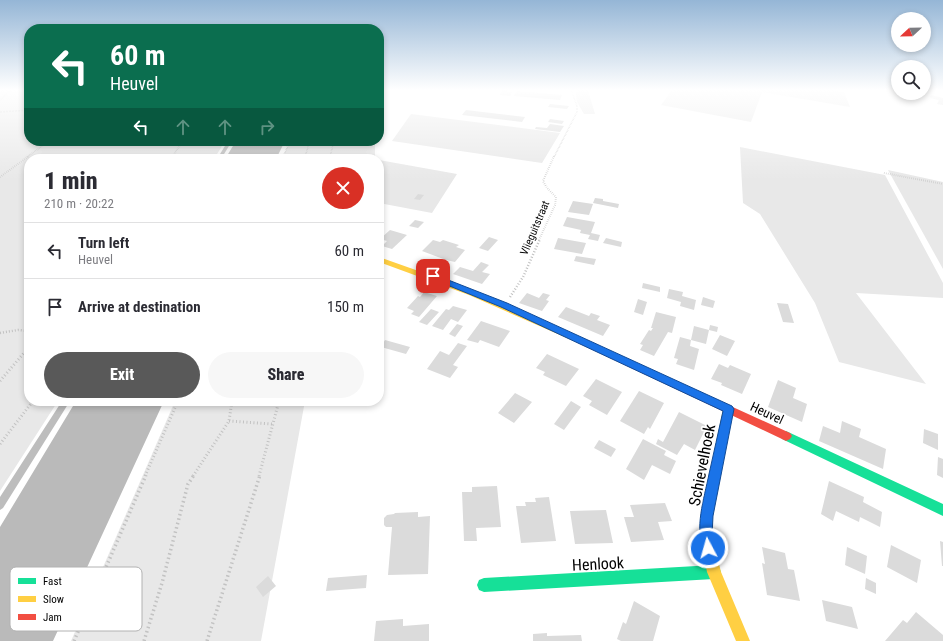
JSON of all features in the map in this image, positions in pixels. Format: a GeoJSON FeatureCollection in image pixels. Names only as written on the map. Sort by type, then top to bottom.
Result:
{"type":"FeatureCollection","features":[{"type":"Feature","properties":{"kind":"street","name":"Heuvel"},"geometry":{"type":"LineString","coordinates":[[384,261],[446,281],[504,305],[943,510]]}},
{"type":"Feature","properties":{"kind":"street","name":"Schievelhoek"},"geometry":{"type":"LineString","coordinates":[[728,409],[707,516],[706,536],[714,572],[743,641]]}},
{"type":"Feature","properties":{"kind":"street","name":"Henlook"},"geometry":{"type":"LineString","coordinates":[[484,585],[714,572]]}},
{"type":"Feature","properties":{"kind":"lane"},"geometry":{"type":"LineString","coordinates":[[0,505],[63,406]]}},
{"type":"Feature","properties":{"kind":"path","name":"Vlieguitstraat"},"geometry":{"type":"LineString","coordinates":[[504,305],[523,277],[555,205],[556,197],[544,181],[545,174],[573,120]]}},
{"type":"Feature","properties":{"kind":"path"},"geometry":{"type":"LineString","coordinates":[[31,154],[42,146]]}},
{"type":"Feature","properties":{"kind":"path"},"geometry":{"type":"LineString","coordinates":[[0,177],[24,159]]}},
{"type":"Feature","properties":{"kind":"path"},"geometry":{"type":"LineString","coordinates":[[884,173],[943,184]]}},
{"type":"Feature","properties":{"kind":"path"},"geometry":{"type":"LineString","coordinates":[[0,333],[24,331]]}},
{"type":"Feature","properties":{"kind":"path"},"geometry":{"type":"LineString","coordinates":[[0,381],[24,353]]}},
{"type":"Feature","properties":{"kind":"path"},"geometry":{"type":"LineString","coordinates":[[0,444],[29,406]]}},
{"type":"Feature","properties":{"kind":"path"},"geometry":{"type":"LineString","coordinates":[[106,567],[176,406]]}},
{"type":"Feature","properties":{"kind":"path"},"geometry":{"type":"LineString","coordinates":[[144,641],[162,583],[188,484],[229,421],[231,406]]}},
{"type":"Feature","properties":{"kind":"path"},"geometry":{"type":"LineString","coordinates":[[207,641],[258,480],[277,406]]}},
{"type":"Feature","properties":{"kind":"path"},"geometry":{"type":"LineString","coordinates":[[229,421],[272,424]]}},
{"type":"Feature","properties":{"kind":"path"},"geometry":{"type":"LineString","coordinates":[[74,641],[78,631]]}},
{"type":"Feature","properties":{"kind":"shaded area"},"geometry":{"type":"Polygon","coordinates":[[[0,120],[24,120],[24,146],[222,146],[217,154],[24,154],[24,406],[55,406],[0,491],[0,120]]]}},
{"type":"Feature","properties":{"kind":"shaded area"},"geometry":{"type":"Polygon","coordinates":[[[407,120],[457,120],[560,133],[542,163],[392,141],[407,120]]]}},
{"type":"Feature","properties":{"kind":"shaded area"},"geometry":{"type":"Polygon","coordinates":[[[740,120],[752,120],[751,122],[740,120]]]}},
{"type":"Feature","properties":{"kind":"shaded area"},"geometry":{"type":"Polygon","coordinates":[[[233,146],[282,146],[278,154],[228,154],[233,146]]]}},
{"type":"Feature","properties":{"kind":"shaded area"},"geometry":{"type":"Polygon","coordinates":[[[288,146],[375,146],[375,154],[284,154],[288,146]]]}},
{"type":"Feature","properties":{"kind":"shaded area"},"geometry":{"type":"Polygon","coordinates":[[[740,147],[885,175],[943,283],[943,298],[856,293],[926,384],[839,362],[815,303],[760,214],[743,203],[740,147]]]}},
{"type":"Feature","properties":{"kind":"shaded area"},"geometry":{"type":"Polygon","coordinates":[[[384,161],[457,174],[432,213],[384,204],[384,161]]]}},
{"type":"Feature","properties":{"kind":"shaded area"},"geometry":{"type":"Polygon","coordinates":[[[888,170],[943,182],[943,269],[888,170]]]}},
{"type":"Feature","properties":{"kind":"shaded area"},"geometry":{"type":"Polygon","coordinates":[[[73,406],[162,406],[87,567],[10,567],[10,631],[58,631],[53,641],[0,641],[0,527],[73,406]]]}},
{"type":"Feature","properties":{"kind":"shaded area"},"geometry":{"type":"Polygon","coordinates":[[[173,406],[304,406],[261,641],[71,641],[75,631],[142,631],[142,567],[103,567],[173,406]]]}},
{"type":"Feature","properties":{"kind":"building"},"geometry":{"type":"Polygon","coordinates":[[[504,120],[523,120],[522,122],[504,120]]]}},
{"type":"Feature","properties":{"kind":"building"},"geometry":{"type":"Polygon","coordinates":[[[549,120],[564,121],[562,124],[548,122],[549,120]]]}},
{"type":"Feature","properties":{"kind":"building"},"geometry":{"type":"Polygon","coordinates":[[[550,124],[564,126],[560,132],[535,129],[536,127],[547,128],[550,124]]]}},
{"type":"Feature","properties":{"kind":"building"},"geometry":{"type":"Polygon","coordinates":[[[418,194],[424,195],[420,200],[414,199],[418,194]]]}},
{"type":"Feature","properties":{"kind":"building"},"geometry":{"type":"Polygon","coordinates":[[[595,198],[619,204],[618,208],[593,203],[595,198]]]}},
{"type":"Feature","properties":{"kind":"building"},"geometry":{"type":"Polygon","coordinates":[[[573,201],[593,204],[589,215],[568,212],[573,201]]]}},
{"type":"Feature","properties":{"kind":"building"},"geometry":{"type":"Polygon","coordinates":[[[567,217],[595,222],[591,233],[600,235],[598,241],[588,239],[590,235],[580,233],[581,230],[563,226],[567,217]]]}},
{"type":"Feature","properties":{"kind":"building"},"geometry":{"type":"Polygon","coordinates":[[[415,220],[424,222],[418,228],[409,226],[415,220]]]}},
{"type":"Feature","properties":{"kind":"building"},"geometry":{"type":"Polygon","coordinates":[[[390,230],[407,235],[392,249],[384,247],[384,244],[387,241],[384,240],[384,235],[390,230]]]}},
{"type":"Feature","properties":{"kind":"building"},"geometry":{"type":"Polygon","coordinates":[[[489,237],[498,240],[488,251],[479,248],[489,237]]]}},
{"type":"Feature","properties":{"kind":"building"},"geometry":{"type":"Polygon","coordinates":[[[558,238],[586,243],[582,254],[554,249],[558,238]]]}},
{"type":"Feature","properties":{"kind":"building"},"geometry":{"type":"Polygon","coordinates":[[[606,238],[622,242],[621,247],[603,243],[606,238]]]}},
{"type":"Feature","properties":{"kind":"building"},"geometry":{"type":"Polygon","coordinates":[[[433,240],[440,242],[443,240],[459,245],[456,247],[465,250],[455,262],[422,251],[433,240]]]}},
{"type":"Feature","properties":{"kind":"building"},"geometry":{"type":"Polygon","coordinates":[[[576,256],[596,259],[594,265],[574,261],[576,256]]]}},
{"type":"Feature","properties":{"kind":"building"},"geometry":{"type":"Polygon","coordinates":[[[481,262],[489,265],[482,272],[490,274],[482,284],[453,274],[460,267],[473,271],[481,262]]]}},
{"type":"Feature","properties":{"kind":"building"},"geometry":{"type":"Polygon","coordinates":[[[643,283],[660,287],[660,292],[642,288],[643,283]]]}},
{"type":"Feature","properties":{"kind":"building"},"geometry":{"type":"Polygon","coordinates":[[[669,289],[683,292],[682,296],[696,300],[694,310],[680,306],[681,302],[667,298],[669,289]]]}},
{"type":"Feature","properties":{"kind":"building"},"geometry":{"type":"Polygon","coordinates":[[[424,292],[437,296],[419,317],[411,314],[414,311],[407,308],[424,292]]]}},
{"type":"Feature","properties":{"kind":"building"},"geometry":{"type":"Polygon","coordinates":[[[527,293],[539,298],[543,293],[550,295],[546,300],[549,301],[542,311],[519,303],[527,293]]]}},
{"type":"Feature","properties":{"kind":"building"},"geometry":{"type":"Polygon","coordinates":[[[703,297],[715,301],[713,308],[701,305],[703,297]]]}},
{"type":"Feature","properties":{"kind":"building"},"geometry":{"type":"Polygon","coordinates":[[[638,299],[647,302],[643,315],[634,312],[638,299]]]}},
{"type":"Feature","properties":{"kind":"building"},"geometry":{"type":"Polygon","coordinates":[[[777,303],[788,304],[794,323],[783,322],[777,303]]]}},
{"type":"Feature","properties":{"kind":"building"},"geometry":{"type":"Polygon","coordinates":[[[453,306],[467,310],[458,322],[451,319],[443,330],[432,326],[446,309],[449,310],[453,306]]]}},
{"type":"Feature","properties":{"kind":"building"},"geometry":{"type":"Polygon","coordinates":[[[566,307],[589,316],[591,313],[600,316],[597,320],[610,325],[603,336],[558,317],[566,307]]]}},
{"type":"Feature","properties":{"kind":"building"},"geometry":{"type":"Polygon","coordinates":[[[431,309],[439,312],[427,325],[419,322],[431,309]]]}},
{"type":"Feature","properties":{"kind":"building"},"geometry":{"type":"Polygon","coordinates":[[[656,312],[676,317],[672,333],[668,332],[654,356],[640,350],[643,345],[640,344],[649,330],[651,331],[653,328],[651,328],[656,312]]]}},
{"type":"Feature","properties":{"kind":"building"},"geometry":{"type":"Polygon","coordinates":[[[481,321],[510,331],[499,347],[480,340],[478,343],[467,340],[481,321]]]}},
{"type":"Feature","properties":{"kind":"building"},"geometry":{"type":"Polygon","coordinates":[[[457,324],[463,326],[455,337],[449,334],[457,324]]]}},
{"type":"Feature","properties":{"kind":"building"},"geometry":{"type":"Polygon","coordinates":[[[710,325],[718,327],[717,332],[709,330],[710,325]]]}},
{"type":"Feature","properties":{"kind":"building"},"geometry":{"type":"Polygon","coordinates":[[[694,326],[709,330],[706,344],[691,340],[694,326]]]}},
{"type":"Feature","properties":{"kind":"building"},"geometry":{"type":"Polygon","coordinates":[[[720,335],[735,341],[727,356],[712,349],[720,335]]]}},
{"type":"Feature","properties":{"kind":"building"},"geometry":{"type":"Polygon","coordinates":[[[680,337],[691,340],[690,346],[699,349],[694,370],[676,364],[678,359],[674,358],[680,337]]]}},
{"type":"Feature","properties":{"kind":"building"},"geometry":{"type":"Polygon","coordinates":[[[385,340],[410,347],[406,354],[384,348],[385,340]]]}},
{"type":"Feature","properties":{"kind":"building"},"geometry":{"type":"Polygon","coordinates":[[[458,343],[467,346],[453,365],[458,367],[450,378],[427,369],[440,351],[449,355],[458,343]]]}},
{"type":"Feature","properties":{"kind":"building"},"geometry":{"type":"Polygon","coordinates":[[[547,354],[579,369],[566,386],[543,375],[545,372],[536,368],[547,354]]]}},
{"type":"Feature","properties":{"kind":"building"},"geometry":{"type":"Polygon","coordinates":[[[719,364],[728,368],[730,365],[751,374],[742,394],[711,379],[719,364]]]}},
{"type":"Feature","properties":{"kind":"building"},"geometry":{"type":"Polygon","coordinates":[[[596,379],[622,392],[607,415],[589,405],[592,401],[583,396],[596,379]]]}},
{"type":"Feature","properties":{"kind":"building"},"geometry":{"type":"Polygon","coordinates":[[[778,380],[796,388],[793,398],[807,404],[802,422],[768,407],[778,380]]]}},
{"type":"Feature","properties":{"kind":"building"},"geometry":{"type":"Polygon","coordinates":[[[639,391],[664,403],[650,429],[648,427],[644,434],[620,421],[639,391]]]}},
{"type":"Feature","properties":{"kind":"building"},"geometry":{"type":"Polygon","coordinates":[[[515,393],[532,402],[514,423],[498,413],[515,393]]]}},
{"type":"Feature","properties":{"kind":"building"},"geometry":{"type":"Polygon","coordinates":[[[571,401],[581,407],[564,430],[554,424],[571,401]]]}},
{"type":"Feature","properties":{"kind":"building"},"geometry":{"type":"Polygon","coordinates":[[[679,412],[707,426],[695,450],[684,444],[677,455],[656,444],[658,439],[663,442],[679,412]]]}},
{"type":"Feature","properties":{"kind":"building"},"geometry":{"type":"Polygon","coordinates":[[[842,421],[861,429],[859,437],[886,449],[883,469],[819,441],[823,426],[840,433],[842,421]]]}},
{"type":"Feature","properties":{"kind":"building"},"geometry":{"type":"Polygon","coordinates":[[[924,429],[938,434],[938,450],[923,443],[924,429]]]}},
{"type":"Feature","properties":{"kind":"building"},"geometry":{"type":"Polygon","coordinates":[[[643,439],[666,451],[664,455],[676,461],[670,474],[652,465],[644,480],[626,469],[643,439]]]}},
{"type":"Feature","properties":{"kind":"building"},"geometry":{"type":"Polygon","coordinates":[[[599,440],[616,449],[611,457],[594,448],[599,440]]]}},
{"type":"Feature","properties":{"kind":"building"},"geometry":{"type":"Polygon","coordinates":[[[938,457],[943,459],[943,478],[937,475],[938,457]]]}},
{"type":"Feature","properties":{"kind":"building"},"geometry":{"type":"Polygon","coordinates":[[[829,481],[864,497],[863,502],[882,512],[880,527],[860,517],[859,522],[836,511],[833,521],[821,514],[829,481]]]}},
{"type":"Feature","properties":{"kind":"building"},"geometry":{"type":"Polygon","coordinates":[[[497,486],[501,527],[476,528],[477,541],[464,541],[462,492],[472,492],[472,487],[497,486]]]}},
{"type":"Feature","properties":{"kind":"building"},"geometry":{"type":"Polygon","coordinates":[[[549,497],[556,541],[521,543],[516,506],[526,506],[525,502],[536,502],[535,498],[549,497]]]}},
{"type":"Feature","properties":{"kind":"building"},"geometry":{"type":"Polygon","coordinates":[[[665,503],[672,521],[658,522],[664,540],[631,542],[624,517],[634,517],[630,505],[665,503]]]}},
{"type":"Feature","properties":{"kind":"building"},"geometry":{"type":"Polygon","coordinates":[[[606,510],[613,543],[575,544],[570,511],[606,510]]]}},
{"type":"Feature","properties":{"kind":"building"},"geometry":{"type":"Polygon","coordinates":[[[418,512],[418,517],[430,516],[428,574],[388,575],[392,527],[386,527],[384,525],[384,518],[387,515],[395,513],[418,512]]]}},
{"type":"Feature","properties":{"kind":"building"},"geometry":{"type":"Polygon","coordinates":[[[940,541],[943,542],[943,566],[942,566],[940,541]]]}},
{"type":"Feature","properties":{"kind":"building"},"geometry":{"type":"Polygon","coordinates":[[[891,545],[921,560],[917,583],[887,567],[891,545]]]}},
{"type":"Feature","properties":{"kind":"building"},"geometry":{"type":"Polygon","coordinates":[[[762,547],[785,553],[788,569],[794,570],[800,601],[767,595],[762,563],[765,564],[762,547]]]}},
{"type":"Feature","properties":{"kind":"building"},"geometry":{"type":"Polygon","coordinates":[[[847,547],[867,556],[865,574],[845,565],[847,547]]]}},
{"type":"Feature","properties":{"kind":"building"},"geometry":{"type":"Polygon","coordinates":[[[367,575],[366,588],[326,591],[328,578],[367,575]]]}},
{"type":"Feature","properties":{"kind":"building"},"geometry":{"type":"Polygon","coordinates":[[[268,576],[276,586],[263,597],[256,587],[268,576]]]}},
{"type":"Feature","properties":{"kind":"building"},"geometry":{"type":"Polygon","coordinates":[[[866,578],[876,583],[876,594],[865,589],[866,578]]]}},
{"type":"Feature","properties":{"kind":"building"},"geometry":{"type":"Polygon","coordinates":[[[822,600],[852,607],[858,629],[826,621],[822,600]]]}},
{"type":"Feature","properties":{"kind":"building"},"geometry":{"type":"Polygon","coordinates":[[[634,601],[660,616],[653,641],[621,641],[617,639],[623,622],[626,624],[634,601]]]}},
{"type":"Feature","properties":{"kind":"building"},"geometry":{"type":"Polygon","coordinates":[[[916,612],[943,635],[943,641],[885,641],[903,620],[907,623],[916,612]]]}},
{"type":"Feature","properties":{"kind":"building"},"geometry":{"type":"Polygon","coordinates":[[[403,619],[403,626],[429,624],[429,641],[374,641],[376,621],[403,619]]]}},
{"type":"Feature","properties":{"kind":"building"},"geometry":{"type":"Polygon","coordinates":[[[547,633],[547,636],[581,635],[582,641],[533,641],[533,634],[547,633]]]}},
{"type":"Feature","properties":{"kind":"traffic: fast"},"geometry":{"type":"LineString","coordinates":[[786,436],[943,510]]}},
{"type":"Feature","properties":{"kind":"traffic: fast"},"geometry":{"type":"LineString","coordinates":[[484,585],[714,572]]}},
{"type":"Feature","properties":{"kind":"traffic: slow"},"geometry":{"type":"LineString","coordinates":[[384,261],[472,293],[579,340]]}},
{"type":"Feature","properties":{"kind":"traffic: slow"},"geometry":{"type":"LineString","coordinates":[[728,409],[707,516],[706,536],[714,572],[743,641]]}},
{"type":"Feature","properties":{"kind":"traffic: jam"},"geometry":{"type":"LineString","coordinates":[[579,340],[786,436]]}},
{"type":"Feature","properties":{"kind":"route"},"geometry":{"type":"LineString","coordinates":[[433,276],[504,305],[728,409],[707,516],[706,536],[708,548]]}}]}
